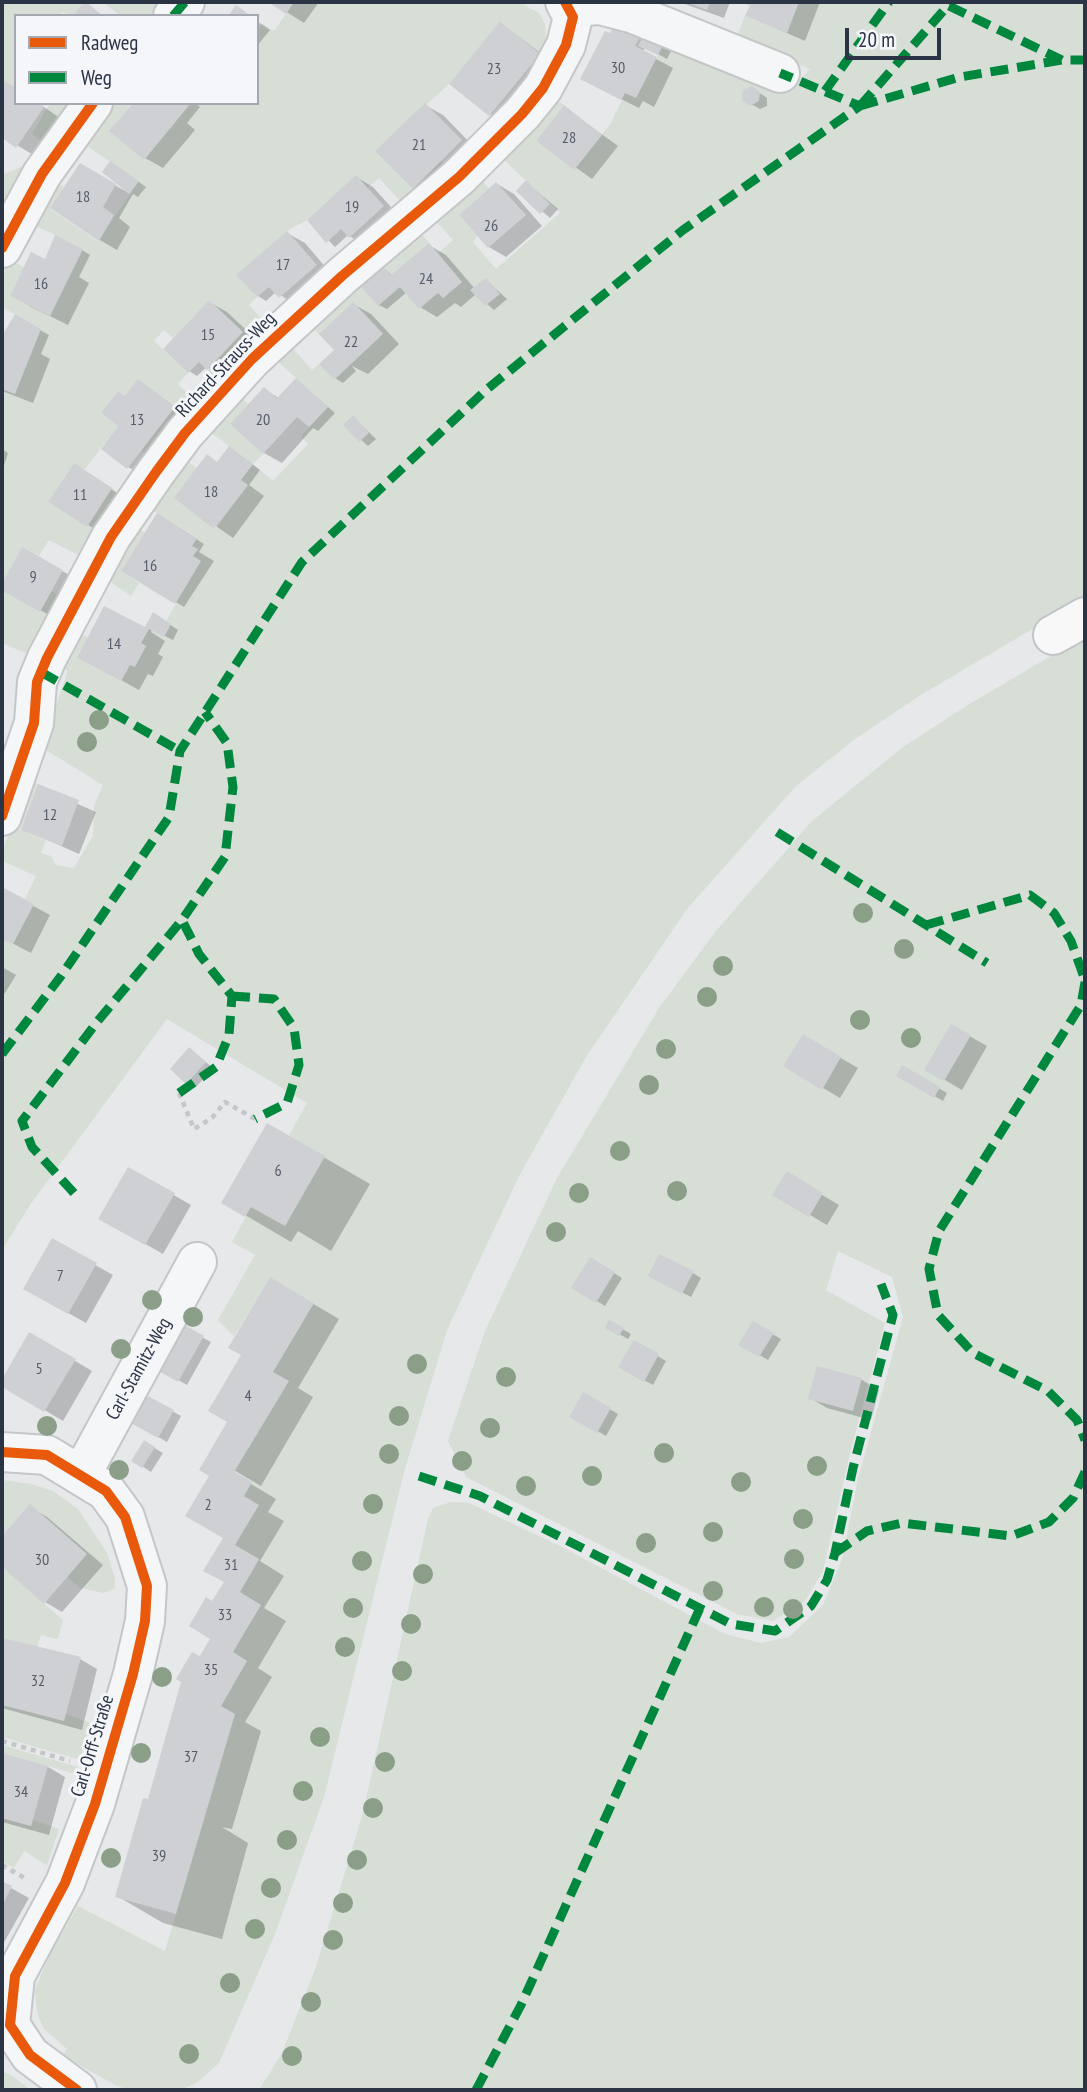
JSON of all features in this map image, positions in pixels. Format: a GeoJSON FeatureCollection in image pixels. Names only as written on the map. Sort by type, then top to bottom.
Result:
{"type":"FeatureCollection","features":[{"type":"Feature","properties":{"kind":"street"},"geometry":{"type":"LineString","coordinates":[[568,4],[600,5],[631,13],[780,73]]}},
{"type":"Feature","properties":{"kind":"street","name":"Richard-Strauss-Weg"},"geometry":{"type":"LineString","coordinates":[[2,816],[34,723],[37,682],[47,658],[111,537],[156,472],[186,433],[252,359],[324,292],[459,177],[522,114],[543,88],[566,45],[573,17],[568,4]]}},
{"type":"Feature","properties":{"kind":"street"},"geometry":{"type":"LineString","coordinates":[[2,248],[42,174],[92,105]]}},
{"type":"Feature","properties":{"kind":"street","name":"Carl-Stamitz-Weg"},"geometry":{"type":"LineString","coordinates":[[81,1475],[197,1262]]}},
{"type":"Feature","properties":{"kind":"street","name":"Carl-Orff-Straße"},"geometry":{"type":"LineString","coordinates":[[2,1452],[47,1455],[106,1492],[125,1517],[147,1586],[145,1621],[95,1804],[65,1883],[15,1976],[6,2028],[30,2054],[78,2090]]}},
{"type":"Feature","properties":{"kind":"path"},"geometry":{"type":"LineString","coordinates":[[179,1093],[194,1129],[212,1118],[225,1102],[255,1119]]}},
{"type":"Feature","properties":{"kind":"path"},"geometry":{"type":"LineString","coordinates":[[2,1741],[73,1762]]}},
{"type":"Feature","properties":{"kind":"path"},"geometry":{"type":"LineString","coordinates":[[2,1865],[31,1882]]}},
{"type":"Feature","properties":{"kind":"shaded area"},"geometry":{"type":"Polygon","coordinates":[[[2,2],[84,2],[75,14],[14,14],[14,87],[5,81],[2,85],[2,2]]]}},
{"type":"Feature","properties":{"kind":"shaded area"},"geometry":{"type":"Polygon","coordinates":[[[103,2],[165,2],[155,14],[118,14],[103,2]]]}},
{"type":"Feature","properties":{"kind":"shaded area"},"geometry":{"type":"Polygon","coordinates":[[[294,2],[519,2],[539,13],[545,24],[546,38],[540,54],[500,21],[449,84],[376,151],[412,188],[441,161],[446,167],[403,204],[379,178],[367,188],[356,176],[307,220],[287,231],[237,275],[257,297],[249,305],[266,324],[216,377],[207,370],[243,332],[209,300],[173,338],[164,330],[154,341],[188,373],[178,384],[194,400],[149,457],[141,450],[125,396],[118,391],[101,413],[118,426],[84,470],[73,464],[48,502],[87,527],[112,488],[121,496],[82,557],[49,540],[39,556],[22,547],[2,583],[2,389],[15,394],[41,329],[2,307],[2,277],[9,260],[24,267],[10,296],[50,316],[83,249],[30,223],[55,181],[64,187],[50,209],[98,241],[139,181],[81,142],[110,105],[130,105],[110,131],[144,160],[189,105],[259,105],[259,28],[262,24],[274,31],[294,2]]]}},
{"type":"Feature","properties":{"kind":"shaded area"},"geometry":{"type":"Polygon","coordinates":[[[799,2],[1085,2],[1085,598],[919,696],[855,739],[796,786],[687,909],[586,1057],[519,1176],[447,1330],[404,1472],[324,1797],[275,1934],[219,2063],[198,2082],[180,2090],[130,2090],[117,2086],[63,2056],[67,2049],[43,2028],[37,2012],[35,1990],[49,1956],[78,1906],[165,1951],[235,1714],[221,1706],[247,1661],[233,1652],[240,1592],[259,1560],[235,1545],[244,1496],[234,1472],[288,1381],[273,1372],[314,1303],[270,1277],[234,1336],[218,1320],[255,1255],[232,1242],[251,1207],[285,1226],[325,1157],[289,1135],[307,1103],[167,1019],[30,1205],[2,1250],[2,939],[13,944],[34,904],[25,899],[36,876],[2,861],[2,851],[29,781],[38,784],[21,830],[46,840],[41,853],[51,856],[56,865],[74,868],[93,836],[94,806],[103,785],[41,747],[68,671],[60,666],[77,632],[88,637],[77,658],[121,681],[130,665],[135,667],[146,646],[141,643],[149,629],[164,637],[166,621],[201,561],[193,556],[197,550],[192,546],[197,537],[148,508],[182,458],[197,468],[174,498],[215,529],[248,486],[241,480],[253,464],[273,481],[308,444],[301,436],[328,407],[275,359],[289,344],[312,370],[319,364],[334,380],[383,333],[353,302],[319,334],[309,324],[357,282],[438,293],[443,298],[462,282],[438,253],[453,240],[434,219],[478,177],[489,188],[459,215],[477,236],[473,242],[496,269],[560,213],[501,157],[555,99],[564,105],[536,141],[574,170],[611,123],[625,93],[636,98],[668,36],[792,88],[810,69],[736,39],[745,16],[787,33],[799,2]]]}},
{"type":"Feature","properties":{"kind":"shaded area"},"geometry":{"type":"Polygon","coordinates":[[[49,105],[72,105],[44,143],[32,134],[49,105]]]}},
{"type":"Feature","properties":{"kind":"shaded area"},"geometry":{"type":"Polygon","coordinates":[[[21,167],[28,169],[2,216],[2,175],[21,167]]]}},
{"type":"Feature","properties":{"kind":"shaded area"},"geometry":{"type":"Polygon","coordinates":[[[418,230],[429,243],[391,275],[379,263],[418,230]]]}},
{"type":"Feature","properties":{"kind":"shaded area"},"geometry":{"type":"Polygon","coordinates":[[[239,395],[248,404],[230,424],[263,454],[253,464],[209,431],[239,395]]]}},
{"type":"Feature","properties":{"kind":"shaded area"},"geometry":{"type":"Polygon","coordinates":[[[134,526],[145,533],[121,571],[139,583],[131,596],[105,578],[134,526]]]}},
{"type":"Feature","properties":{"kind":"shaded area"},"geometry":{"type":"Polygon","coordinates":[[[2,591],[40,612],[51,591],[60,596],[30,655],[2,643],[2,591]]]}},
{"type":"Feature","properties":{"kind":"shaded area"},"geometry":{"type":"Polygon","coordinates":[[[1085,636],[1085,2090],[259,2090],[282,2053],[316,1967],[363,1813],[428,1519],[433,1508],[451,1502],[469,1503],[560,1546],[725,1634],[761,1643],[789,1637],[823,1605],[842,1559],[858,1479],[903,1317],[892,1277],[838,1251],[826,1290],[885,1323],[850,1453],[823,1571],[805,1601],[773,1621],[737,1614],[466,1477],[448,1441],[485,1331],[557,1178],[659,1008],[715,932],[812,821],[903,747],[971,703],[1085,636]]]}},
{"type":"Feature","properties":{"kind":"shaded area"},"geometry":{"type":"Polygon","coordinates":[[[2,1480],[31,1484],[53,1491],[78,1509],[107,1553],[115,1588],[104,1593],[80,1588],[67,1577],[87,1554],[30,1505],[2,1536],[2,1480]]]}},
{"type":"Feature","properties":{"kind":"shaded area"},"geometry":{"type":"Polygon","coordinates":[[[2,1567],[63,1620],[58,1639],[41,1635],[37,1647],[3,1638],[2,1642],[2,1567]]]}},
{"type":"Feature","properties":{"kind":"shaded area"},"geometry":{"type":"Polygon","coordinates":[[[2,1705],[64,1721],[66,1714],[90,1723],[80,1760],[2,1737],[2,1705]]]}},
{"type":"Feature","properties":{"kind":"shaded area"},"geometry":{"type":"Polygon","coordinates":[[[2,1745],[78,1767],[76,1774],[2,1753],[2,1745]]]}},
{"type":"Feature","properties":{"kind":"shaded area"},"geometry":{"type":"Polygon","coordinates":[[[2,1818],[31,1826],[33,1820],[59,1829],[47,1865],[24,1851],[14,1868],[2,1861],[2,1818]]]}},
{"type":"Feature","properties":{"kind":"shaded area"},"geometry":{"type":"Polygon","coordinates":[[[2,2071],[12,2076],[31,2090],[2,2090],[2,2071]]]}},
{"type":"Feature","properties":{"kind":"building"},"geometry":{"type":"Polygon","coordinates":[[[86,2],[101,14],[75,14],[86,2]]]}},
{"type":"Feature","properties":{"kind":"building"},"geometry":{"type":"Polygon","coordinates":[[[268,2],[294,2],[286,14],[268,2]]]}},
{"type":"Feature","properties":{"kind":"building"},"geometry":{"type":"Polygon","coordinates":[[[685,2],[710,2],[707,10],[685,2]]]}},
{"type":"Feature","properties":{"kind":"building"},"geometry":{"type":"Polygon","coordinates":[[[742,2],[799,2],[787,33],[745,16],[750,5],[742,2]]]}},
{"type":"Feature","properties":{"kind":"building"},"geometry":{"type":"Polygon","coordinates":[[[236,5],[248,14],[229,14],[236,5]]]}},
{"type":"Feature","properties":{"kind":"building"},"geometry":{"type":"Polygon","coordinates":[[[617,20],[642,32],[635,46],[657,57],[636,98],[625,93],[621,100],[580,79],[605,31],[610,33],[617,20]]]}},
{"type":"Feature","properties":{"kind":"building"},"geometry":{"type":"Polygon","coordinates":[[[500,21],[540,54],[489,116],[449,84],[500,21]]]}},
{"type":"Feature","properties":{"kind":"building"},"geometry":{"type":"Polygon","coordinates":[[[646,31],[665,41],[658,55],[638,46],[646,31]]]}},
{"type":"Feature","properties":{"kind":"building"},"geometry":{"type":"Polygon","coordinates":[[[5,81],[14,87],[14,105],[44,107],[16,148],[2,138],[2,85],[5,81]]]}},
{"type":"Feature","properties":{"kind":"building"},"geometry":{"type":"Polygon","coordinates":[[[752,86],[760,92],[759,101],[750,106],[742,100],[743,90],[752,86]]]}},
{"type":"Feature","properties":{"kind":"building"},"geometry":{"type":"Polygon","coordinates":[[[425,103],[462,140],[413,189],[375,151],[425,103]]]}},
{"type":"Feature","properties":{"kind":"building"},"geometry":{"type":"Polygon","coordinates":[[[131,105],[189,105],[144,160],[109,131],[131,105]]]}},
{"type":"Feature","properties":{"kind":"building"},"geometry":{"type":"Polygon","coordinates":[[[564,105],[602,135],[574,170],[536,141],[564,105]]]}},
{"type":"Feature","properties":{"kind":"building"},"geometry":{"type":"Polygon","coordinates":[[[110,161],[139,181],[129,194],[102,172],[110,161]]]}},
{"type":"Feature","properties":{"kind":"building"},"geometry":{"type":"Polygon","coordinates":[[[80,163],[116,184],[103,207],[114,215],[99,241],[50,208],[80,163]]]}},
{"type":"Feature","properties":{"kind":"building"},"geometry":{"type":"Polygon","coordinates":[[[356,175],[384,206],[349,238],[341,229],[326,243],[307,220],[356,175]]]}},
{"type":"Feature","properties":{"kind":"building"},"geometry":{"type":"Polygon","coordinates":[[[526,180],[550,204],[540,214],[516,191],[526,180]]]}},
{"type":"Feature","properties":{"kind":"building"},"geometry":{"type":"Polygon","coordinates":[[[496,182],[526,215],[488,248],[459,215],[496,182]]]}},
{"type":"Feature","properties":{"kind":"building"},"geometry":{"type":"Polygon","coordinates":[[[287,231],[317,265],[279,298],[269,287],[257,297],[236,275],[287,231]]]}},
{"type":"Feature","properties":{"kind":"building"},"geometry":{"type":"Polygon","coordinates":[[[55,235],[83,249],[50,316],[10,296],[31,252],[45,259],[55,235]]]}},
{"type":"Feature","properties":{"kind":"building"},"geometry":{"type":"Polygon","coordinates":[[[429,243],[462,282],[443,298],[438,293],[419,309],[400,287],[378,306],[357,282],[379,263],[391,275],[429,243]]]}},
{"type":"Feature","properties":{"kind":"building"},"geometry":{"type":"Polygon","coordinates":[[[486,278],[500,294],[485,306],[470,290],[486,278]]]}},
{"type":"Feature","properties":{"kind":"building"},"geometry":{"type":"Polygon","coordinates":[[[209,300],[243,332],[207,370],[199,362],[188,373],[163,349],[209,300]]]}},
{"type":"Feature","properties":{"kind":"building"},"geometry":{"type":"Polygon","coordinates":[[[353,302],[383,334],[334,380],[319,364],[334,350],[319,334],[353,302]]]}},
{"type":"Feature","properties":{"kind":"building"},"geometry":{"type":"Polygon","coordinates":[[[15,314],[41,329],[15,394],[2,389],[2,336],[15,314]]]}},
{"type":"Feature","properties":{"kind":"building"},"geometry":{"type":"Polygon","coordinates":[[[296,378],[328,407],[309,427],[297,417],[263,454],[230,424],[264,387],[277,398],[296,378]]]}},
{"type":"Feature","properties":{"kind":"building"},"geometry":{"type":"Polygon","coordinates":[[[138,379],[175,407],[127,469],[101,449],[118,426],[101,413],[118,391],[125,396],[138,379]]]}},
{"type":"Feature","properties":{"kind":"building"},"geometry":{"type":"Polygon","coordinates":[[[353,415],[369,433],[359,442],[343,425],[353,415]]]}},
{"type":"Feature","properties":{"kind":"building"},"geometry":{"type":"Polygon","coordinates":[[[229,446],[253,464],[241,480],[248,485],[214,529],[174,498],[207,454],[217,462],[229,446]]]}},
{"type":"Feature","properties":{"kind":"building"},"geometry":{"type":"Polygon","coordinates":[[[74,463],[112,488],[87,527],[48,502],[74,463]]]}},
{"type":"Feature","properties":{"kind":"building"},"geometry":{"type":"Polygon","coordinates":[[[157,513],[197,538],[192,546],[198,549],[193,556],[201,561],[175,604],[121,571],[157,513]]]}},
{"type":"Feature","properties":{"kind":"building"},"geometry":{"type":"Polygon","coordinates":[[[22,547],[63,570],[40,612],[2,591],[2,583],[22,547]]]}},
{"type":"Feature","properties":{"kind":"building"},"geometry":{"type":"Polygon","coordinates":[[[104,606],[145,627],[153,612],[171,624],[164,637],[149,629],[141,643],[146,646],[135,667],[130,665],[121,681],[77,658],[104,606]]]}},
{"type":"Feature","properties":{"kind":"building"},"geometry":{"type":"Polygon","coordinates":[[[38,784],[79,800],[62,846],[21,830],[38,784]]]}},
{"type":"Feature","properties":{"kind":"building"},"geometry":{"type":"Polygon","coordinates":[[[2,887],[34,904],[13,944],[2,939],[2,887]]]}},
{"type":"Feature","properties":{"kind":"building"},"geometry":{"type":"Polygon","coordinates":[[[951,1024],[971,1035],[944,1081],[924,1070],[951,1024]]]}},
{"type":"Feature","properties":{"kind":"building"},"geometry":{"type":"Polygon","coordinates":[[[803,1034],[841,1057],[822,1090],[783,1066],[803,1034]]]}},
{"type":"Feature","properties":{"kind":"building"},"geometry":{"type":"Polygon","coordinates":[[[189,1047],[206,1062],[186,1084],[170,1069],[189,1047]]]}},
{"type":"Feature","properties":{"kind":"building"},"geometry":{"type":"Polygon","coordinates":[[[902,1065],[940,1087],[934,1098],[896,1076],[902,1065]]]}},
{"type":"Feature","properties":{"kind":"building"},"geometry":{"type":"Polygon","coordinates":[[[267,1123],[325,1156],[285,1226],[251,1207],[245,1217],[221,1203],[267,1123]]]}},
{"type":"Feature","properties":{"kind":"building"},"geometry":{"type":"Polygon","coordinates":[[[128,1167],[175,1193],[145,1245],[98,1219],[128,1167]]]}},
{"type":"Feature","properties":{"kind":"building"},"geometry":{"type":"Polygon","coordinates":[[[787,1171],[823,1193],[809,1217],[772,1195],[787,1171]]]}},
{"type":"Feature","properties":{"kind":"building"},"geometry":{"type":"Polygon","coordinates":[[[52,1238],[97,1263],[68,1314],[23,1289],[52,1238]]]}},
{"type":"Feature","properties":{"kind":"building"},"geometry":{"type":"Polygon","coordinates":[[[659,1254],[694,1271],[682,1294],[648,1276],[659,1254]]]}},
{"type":"Feature","properties":{"kind":"building"},"geometry":{"type":"Polygon","coordinates":[[[590,1257],[615,1272],[596,1303],[571,1288],[590,1257]]]}},
{"type":"Feature","properties":{"kind":"building"},"geometry":{"type":"Polygon","coordinates":[[[270,1277],[314,1303],[273,1372],[289,1381],[234,1472],[252,1482],[244,1496],[259,1505],[235,1545],[259,1559],[240,1592],[261,1605],[233,1652],[247,1661],[221,1706],[235,1714],[176,1914],[115,1897],[143,1798],[148,1799],[181,1682],[176,1679],[192,1652],[200,1656],[210,1639],[189,1626],[206,1597],[212,1601],[224,1582],[203,1571],[223,1538],[185,1516],[209,1476],[199,1470],[227,1422],[208,1411],[241,1355],[228,1348],[270,1277]]]}},
{"type":"Feature","properties":{"kind":"building"},"geometry":{"type":"Polygon","coordinates":[[[609,1320],[624,1328],[619,1336],[605,1328],[609,1320]]]}},
{"type":"Feature","properties":{"kind":"building"},"geometry":{"type":"Polygon","coordinates":[[[753,1321],[774,1333],[759,1357],[738,1345],[753,1321]]]}},
{"type":"Feature","properties":{"kind":"building"},"geometry":{"type":"Polygon","coordinates":[[[181,1323],[204,1336],[178,1382],[155,1369],[181,1323]]]}},
{"type":"Feature","properties":{"kind":"building"},"geometry":{"type":"Polygon","coordinates":[[[29,1332],[76,1359],[44,1412],[2,1387],[2,1379],[29,1332]]]}},
{"type":"Feature","properties":{"kind":"building"},"geometry":{"type":"Polygon","coordinates":[[[634,1340],[659,1354],[644,1382],[618,1367],[634,1340]]]}},
{"type":"Feature","properties":{"kind":"building"},"geometry":{"type":"Polygon","coordinates":[[[817,1366],[862,1378],[853,1411],[808,1399],[817,1366]]]}},
{"type":"Feature","properties":{"kind":"building"},"geometry":{"type":"Polygon","coordinates":[[[140,1392],[174,1410],[158,1438],[125,1420],[140,1392]]]}},
{"type":"Feature","properties":{"kind":"building"},"geometry":{"type":"Polygon","coordinates":[[[583,1392],[611,1408],[597,1433],[569,1417],[583,1392]]]}},
{"type":"Feature","properties":{"kind":"building"},"geometry":{"type":"Polygon","coordinates":[[[144,1440],[155,1447],[142,1468],[131,1461],[144,1440]]]}},
{"type":"Feature","properties":{"kind":"building"},"geometry":{"type":"Polygon","coordinates":[[[30,1504],[87,1554],[44,1604],[2,1567],[2,1536],[30,1504]]]}},
{"type":"Feature","properties":{"kind":"building"},"geometry":{"type":"Polygon","coordinates":[[[3,1638],[81,1657],[64,1721],[2,1705],[3,1638]]]}},
{"type":"Feature","properties":{"kind":"building"},"geometry":{"type":"Polygon","coordinates":[[[2,1753],[48,1766],[31,1826],[2,1818],[2,1753]]]}},
{"type":"Feature","properties":{"kind":"building"},"geometry":{"type":"Polygon","coordinates":[[[2,1881],[12,1886],[2,1906],[2,1881]]]}},
{"type":"Feature","properties":{"kind":"marked path"},"geometry":{"type":"LineString","coordinates":[[175,14],[185,2]]}},
{"type":"Feature","properties":{"kind":"marked path"},"geometry":{"type":"LineString","coordinates":[[825,91],[889,2]]}},
{"type":"Feature","properties":{"kind":"marked path"},"geometry":{"type":"LineString","coordinates":[[860,106],[951,2]]}},
{"type":"Feature","properties":{"kind":"marked path"},"geometry":{"type":"LineString","coordinates":[[949,6],[1062,60]]}},
{"type":"Feature","properties":{"kind":"marked path"},"geometry":{"type":"LineString","coordinates":[[860,106],[960,77],[1062,60],[1085,60]]}},
{"type":"Feature","properties":{"kind":"marked path"},"geometry":{"type":"LineString","coordinates":[[2,1054],[61,976],[169,817],[180,751],[302,562],[486,390],[683,230],[860,106],[780,73]]}},
{"type":"Feature","properties":{"kind":"marked path"},"geometry":{"type":"LineString","coordinates":[[41,672],[180,751]]}},
{"type":"Feature","properties":{"kind":"marked path"},"geometry":{"type":"LineString","coordinates":[[74,1193],[32,1147],[22,1121],[97,1022],[182,920],[225,857],[233,787],[227,743],[205,712]]}},
{"type":"Feature","properties":{"kind":"marked path"},"geometry":{"type":"LineString","coordinates":[[777,832],[987,963]]}},
{"type":"Feature","properties":{"kind":"marked path"},"geometry":{"type":"LineString","coordinates":[[926,925],[1030,895],[1054,913],[1071,941],[1085,980]]}},
{"type":"Feature","properties":{"kind":"marked path"},"geometry":{"type":"LineString","coordinates":[[179,1093],[216,1067],[229,1035],[232,996],[199,954],[182,920]]}},
{"type":"Feature","properties":{"kind":"marked path"},"geometry":{"type":"LineString","coordinates":[[1085,982],[1081,1005],[939,1231],[929,1269],[938,1315],[973,1353],[1048,1391],[1077,1420],[1085,1440]]}},
{"type":"Feature","properties":{"kind":"marked path"},"geometry":{"type":"LineString","coordinates":[[232,996],[274,999],[294,1028],[299,1065],[287,1103],[255,1119]]}},
{"type":"Feature","properties":{"kind":"marked path"},"geometry":{"type":"LineString","coordinates":[[419,1476],[480,1496],[731,1624],[775,1631],[811,1606],[827,1580],[893,1315],[881,1284]]}},
{"type":"Feature","properties":{"kind":"marked path"},"geometry":{"type":"LineString","coordinates":[[835,1553],[867,1531],[902,1523],[1011,1536],[1049,1522],[1073,1498],[1085,1472]]}},
{"type":"Feature","properties":{"kind":"marked path"},"geometry":{"type":"LineString","coordinates":[[476,2090],[521,2005],[700,1608]]}},
{"type":"Feature","properties":{"kind":"cycle path"},"geometry":{"type":"LineString","coordinates":[[2,816],[34,723],[37,682],[111,537],[185,433],[252,359],[342,276],[459,177],[522,114],[543,88],[566,45],[573,17],[565,2]]}},
{"type":"Feature","properties":{"kind":"cycle path"},"geometry":{"type":"LineString","coordinates":[[2,248],[42,174],[92,105]]}},
{"type":"Feature","properties":{"kind":"cycle path"},"geometry":{"type":"LineString","coordinates":[[2,1452],[47,1455],[106,1491],[125,1517],[147,1586],[145,1621],[133,1674],[95,1804],[65,1883],[15,1976],[10,2025],[30,2055],[77,2090]]}}]}
